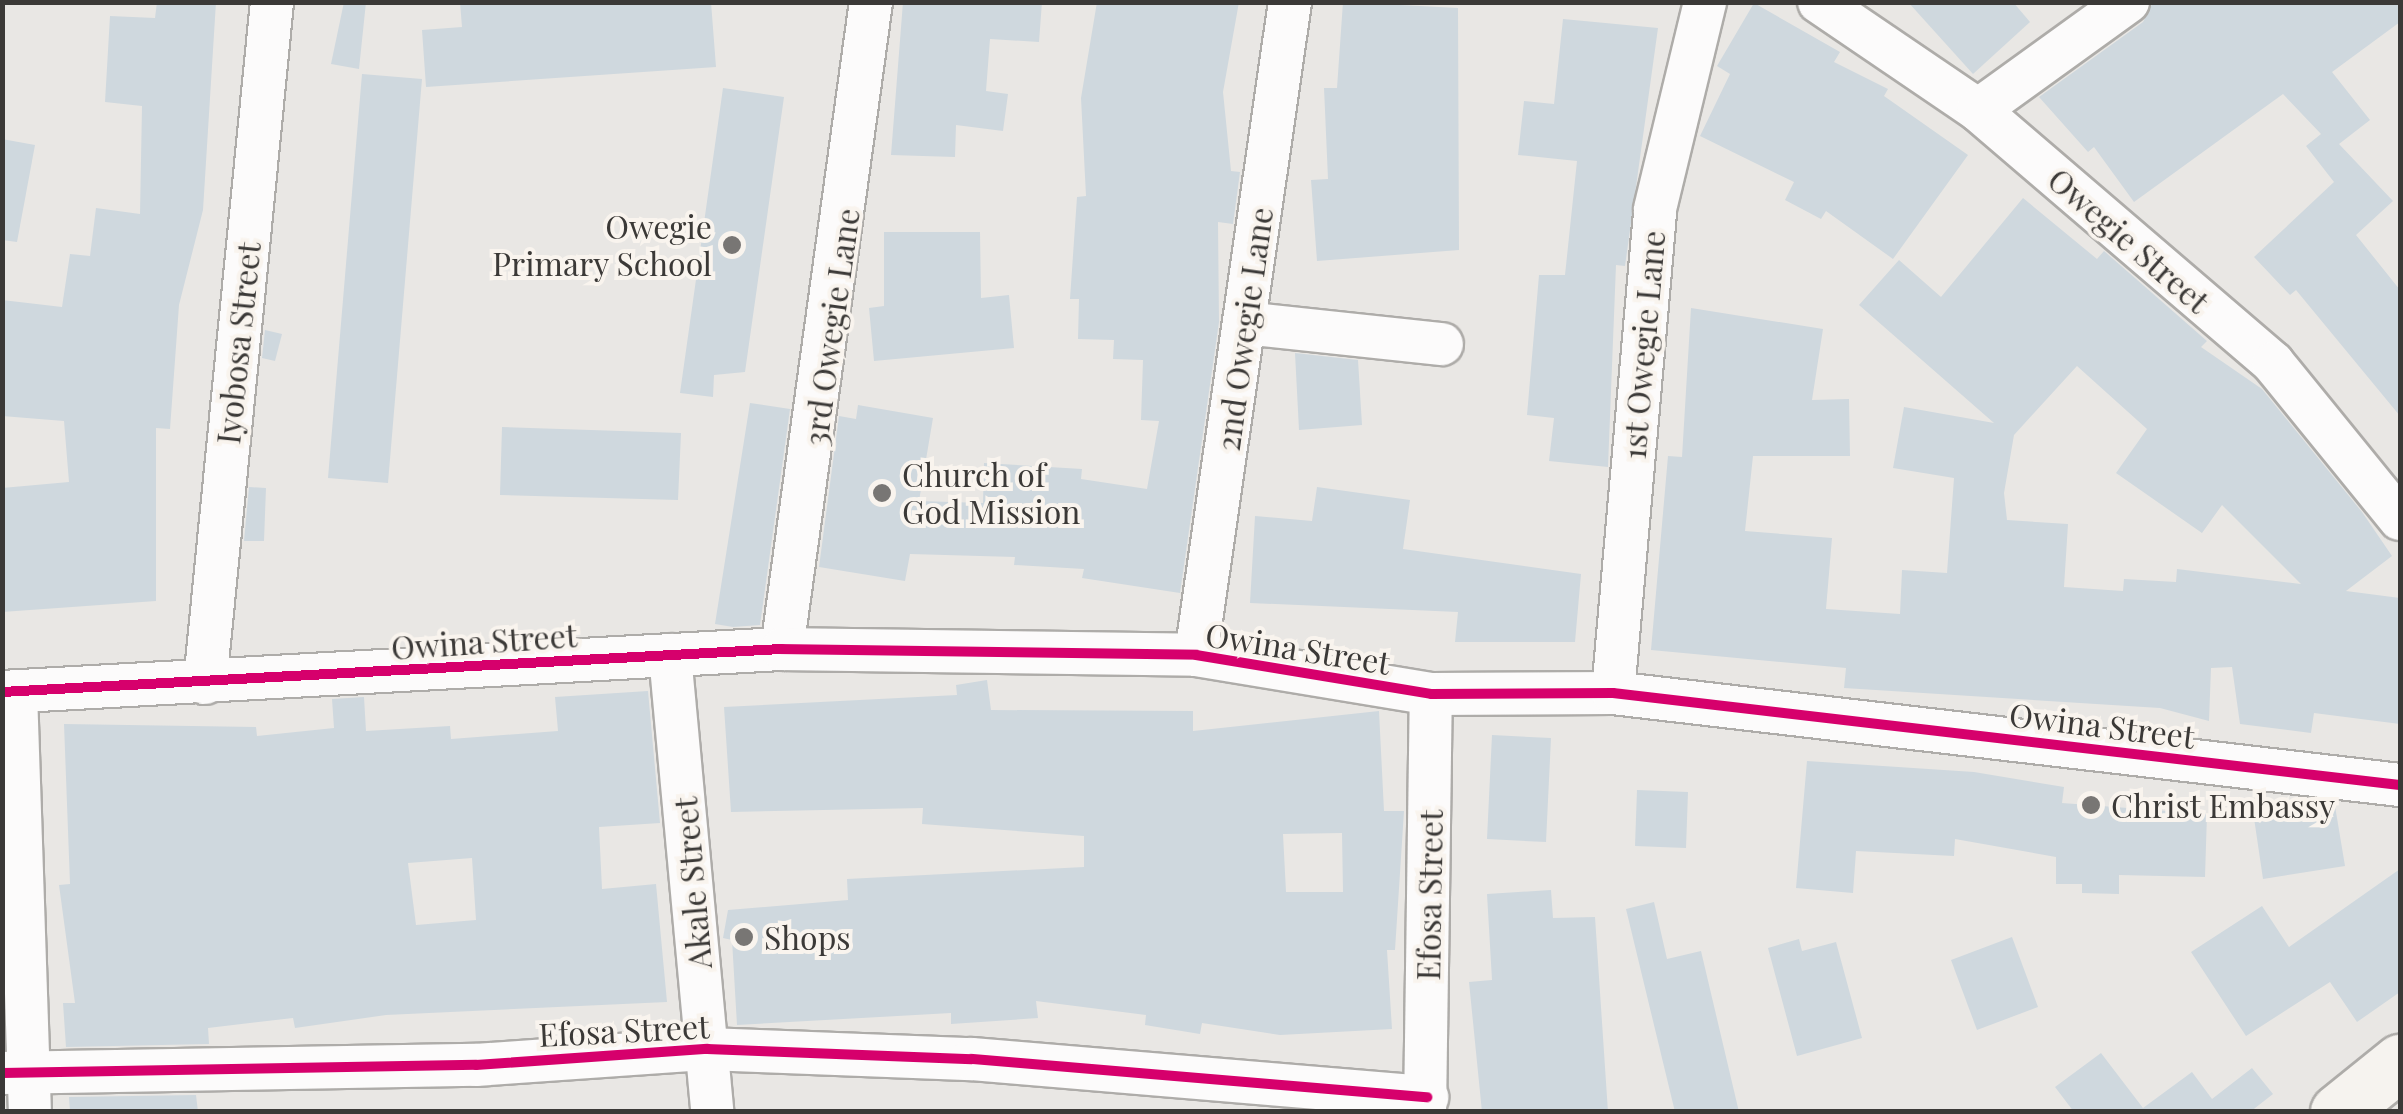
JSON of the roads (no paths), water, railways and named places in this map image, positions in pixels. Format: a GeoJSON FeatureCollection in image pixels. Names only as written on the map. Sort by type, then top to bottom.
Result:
{"type":"FeatureCollection","features":[{"type":"Feature","properties":{"kind":"main road"},"geometry":{"type":"LineString","coordinates":[[2338,1112],[2400,1062]]}},
{"type":"Feature","properties":{"kind":"street","name":"Iyobosa Street"},"geometry":{"type":"LineString","coordinates":[[205,683],[272,2]]}},
{"type":"Feature","properties":{"kind":"street","name":"3rd Owegie Lane"},"geometry":{"type":"LineString","coordinates":[[782,650],[845,244],[871,2]]}},
{"type":"Feature","properties":{"kind":"street","name":"2nd Owegie Lane"},"geometry":{"type":"LineString","coordinates":[[1196,655],[1290,2]]}},
{"type":"Feature","properties":{"kind":"street","name":"1st Owegie Lane"},"geometry":{"type":"LineString","coordinates":[[1613,693],[1655,209],[1704,2]]}},
{"type":"Feature","properties":{"kind":"street","name":"Owegie Street"},"geometry":{"type":"LineString","coordinates":[[1820,2],[1978,110],[2273,363],[2400,518]]}},
{"type":"Feature","properties":{"kind":"street"},"geometry":{"type":"LineString","coordinates":[[1978,110],[2128,2]]}},
{"type":"Feature","properties":{"kind":"street"},"geometry":{"type":"LineString","coordinates":[[1246,323],[1442,344]]}},
{"type":"Feature","properties":{"kind":"street","name":"Owina Street"},"geometry":{"type":"LineString","coordinates":[[9,692],[782,650],[1196,655],[1432,694],[1613,693],[2400,785]]}},
{"type":"Feature","properties":{"kind":"street","name":"Akale Street"},"geometry":{"type":"LineString","coordinates":[[670,655],[712,1112]]}},
{"type":"Feature","properties":{"kind":"street"},"geometry":{"type":"LineString","coordinates":[[9,692],[21,1085]]}},
{"type":"Feature","properties":{"kind":"street","name":"Efosa Street"},"geometry":{"type":"LineString","coordinates":[[21,1085],[476,1065],[708,1049],[972,1059],[1426,1104],[1432,694]]}},
{"type":"Feature","properties":{"kind":"place","name":"Owegie Primary School"},"geometry":{"type":"Point","coordinates":[732,245]}},
{"type":"Feature","properties":{"kind":"place","name":"Church of God Mission"},"geometry":{"type":"Point","coordinates":[882,493]}},
{"type":"Feature","properties":{"kind":"place","name":"Christ Embassy"},"geometry":{"type":"Point","coordinates":[2091,805]}},
{"type":"Feature","properties":{"kind":"place","name":"Shops"},"geometry":{"type":"Point","coordinates":[744,937]}}]}
